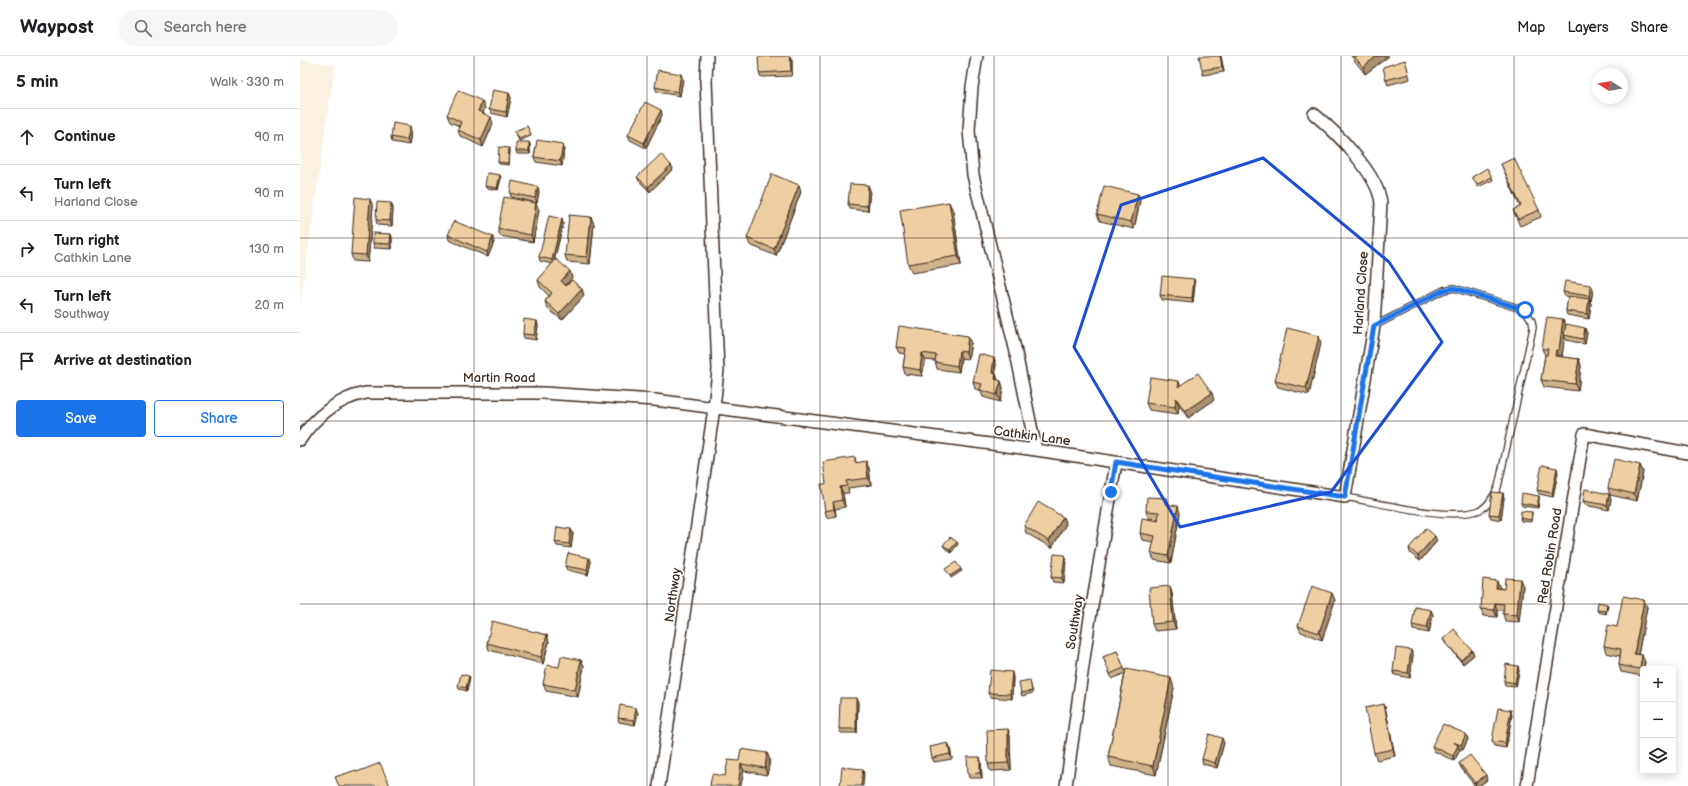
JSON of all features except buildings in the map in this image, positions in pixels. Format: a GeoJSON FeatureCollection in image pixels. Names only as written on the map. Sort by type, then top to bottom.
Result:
{"type":"FeatureCollection","features":[{"type":"Feature","properties":{"kind":"street","name":"Northway"},"geometry":{"type":"LineString","coordinates":[[659,786],[714,408],[718,370],[706,97],[706,56]]}},
{"type":"Feature","properties":{"kind":"street"},"geometry":{"type":"LineString","coordinates":[[978,56],[972,87],[969,130],[972,175],[1015,348],[1036,450]]}},
{"type":"Feature","properties":{"kind":"street","name":"Harland Close"},"geometry":{"type":"LineString","coordinates":[[1314,114],[1329,126],[1342,140],[1372,178],[1380,196],[1374,326],[1345,497]]}},
{"type":"Feature","properties":{"kind":"street","name":"Martin Road"},"geometry":{"type":"LineString","coordinates":[[300,440],[314,421],[335,405],[346,398],[366,392],[543,393],[655,400],[714,408]]}},
{"type":"Feature","properties":{"kind":"street","name":"Cathkin Lane"},"geometry":{"type":"LineString","coordinates":[[714,408],[1036,450],[1345,497]]}},
{"type":"Feature","properties":{"kind":"street","name":"Red Robin Road"},"geometry":{"type":"LineString","coordinates":[[1527,786],[1584,434],[1688,453]]}},
{"type":"Feature","properties":{"kind":"street","name":"Southway"},"geometry":{"type":"LineString","coordinates":[[1066,786],[1089,624],[1116,462]]}},
{"type":"Feature","properties":{"kind":"lane"},"geometry":{"type":"LineString","coordinates":[[1345,497],[1454,514],[1476,511],[1489,503],[1498,487],[1533,328],[1532,321],[1525,310],[1454,288],[1444,290],[1374,326]]}},
{"type":"Feature","properties":{"kind":"highlighted area"},"geometry":{"type":"Polygon","coordinates":[[[1263,158],[1389,262],[1442,342],[1331,492],[1180,527],[1074,347],[1121,205],[1263,158]]]}},
{"type":"Feature","properties":{"kind":"shaded area"},"geometry":{"type":"Polygon","coordinates":[[[300,59],[335,65],[300,306],[300,59]]]}},
{"type":"Feature","properties":{"kind":"route"},"geometry":{"type":"LineString","coordinates":[[1111,492],[1116,462],[1345,497],[1374,326],[1444,290],[1454,288],[1525,310]]}}]}
